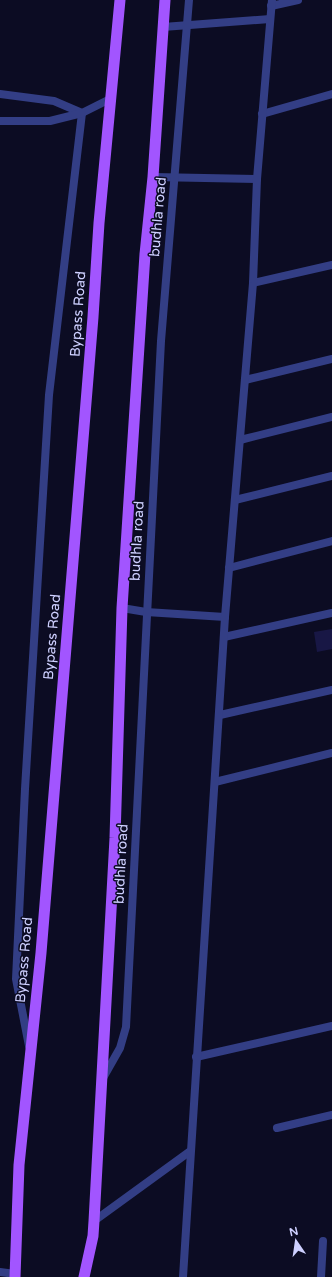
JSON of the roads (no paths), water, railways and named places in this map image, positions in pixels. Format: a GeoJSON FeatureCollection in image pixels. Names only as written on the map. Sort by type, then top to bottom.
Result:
{"type":"FeatureCollection","features":[{"type":"Feature","properties":{"kind":"main road","name":"Bypass Road"},"geometry":{"type":"LineString","coordinates":[[15,1276],[19,1165],[41,945],[110,99],[120,0]]}},
{"type":"Feature","properties":{"kind":"main road"},"geometry":{"type":"LineString","coordinates":[[84,1277],[94,1236],[115,838],[122,608],[145,254],[153,177],[165,0]]}},
{"type":"Feature","properties":{"kind":"street","name":"budhla road"},"geometry":{"type":"LineString","coordinates":[[103,1078],[120,1048],[126,1027],[161,341],[189,0]]}},
{"type":"Feature","properties":{"kind":"street"},"geometry":{"type":"LineString","coordinates":[[182,1277],[189,1152],[220,715],[225,617],[253,283],[257,179],[271,3],[298,0]]}},
{"type":"Feature","properties":{"kind":"street"},"geometry":{"type":"LineString","coordinates":[[163,27],[187,24],[270,19]]}},
{"type":"Feature","properties":{"kind":"street"},"geometry":{"type":"LineString","coordinates":[[0,94],[54,101],[82,113]]}},
{"type":"Feature","properties":{"kind":"street"},"geometry":{"type":"LineString","coordinates":[[262,114],[332,94]]}},
{"type":"Feature","properties":{"kind":"street"},"geometry":{"type":"LineString","coordinates":[[0,121],[50,121],[82,113],[110,99]]}},
{"type":"Feature","properties":{"kind":"street"},"geometry":{"type":"LineString","coordinates":[[30,1052],[16,979],[25,789],[49,395],[82,113]]}},
{"type":"Feature","properties":{"kind":"street"},"geometry":{"type":"LineString","coordinates":[[153,177],[174,176],[257,179]]}},
{"type":"Feature","properties":{"kind":"street"},"geometry":{"type":"LineString","coordinates":[[253,283],[332,265]]}},
{"type":"Feature","properties":{"kind":"street"},"geometry":{"type":"LineString","coordinates":[[245,380],[332,359]]}},
{"type":"Feature","properties":{"kind":"street"},"geometry":{"type":"LineString","coordinates":[[240,440],[332,417]]}},
{"type":"Feature","properties":{"kind":"street"},"geometry":{"type":"LineString","coordinates":[[235,500],[332,476]]}},
{"type":"Feature","properties":{"kind":"street"},"geometry":{"type":"LineString","coordinates":[[229,568],[332,541]]}},
{"type":"Feature","properties":{"kind":"street"},"geometry":{"type":"LineString","coordinates":[[122,608],[146,612],[225,617]]}},
{"type":"Feature","properties":{"kind":"street"},"geometry":{"type":"LineString","coordinates":[[224,637],[332,613]]}},
{"type":"Feature","properties":{"kind":"street"},"geometry":{"type":"LineString","coordinates":[[220,715],[332,690]]}},
{"type":"Feature","properties":{"kind":"street"},"geometry":{"type":"LineString","coordinates":[[215,782],[332,753]]}},
{"type":"Feature","properties":{"kind":"street"},"geometry":{"type":"LineString","coordinates":[[196,1057],[332,1026]]}},
{"type":"Feature","properties":{"kind":"street"},"geometry":{"type":"LineString","coordinates":[[277,1128],[332,1114]]}},
{"type":"Feature","properties":{"kind":"street"},"geometry":{"type":"LineString","coordinates":[[94,1221],[189,1152]]}},
{"type":"Feature","properties":{"kind":"street"},"geometry":{"type":"LineString","coordinates":[[321,1277],[323,1241]]}},
{"type":"Feature","properties":{"kind":"street"},"geometry":{"type":"LineString","coordinates":[[0,1272],[15,1276]]}}]}
